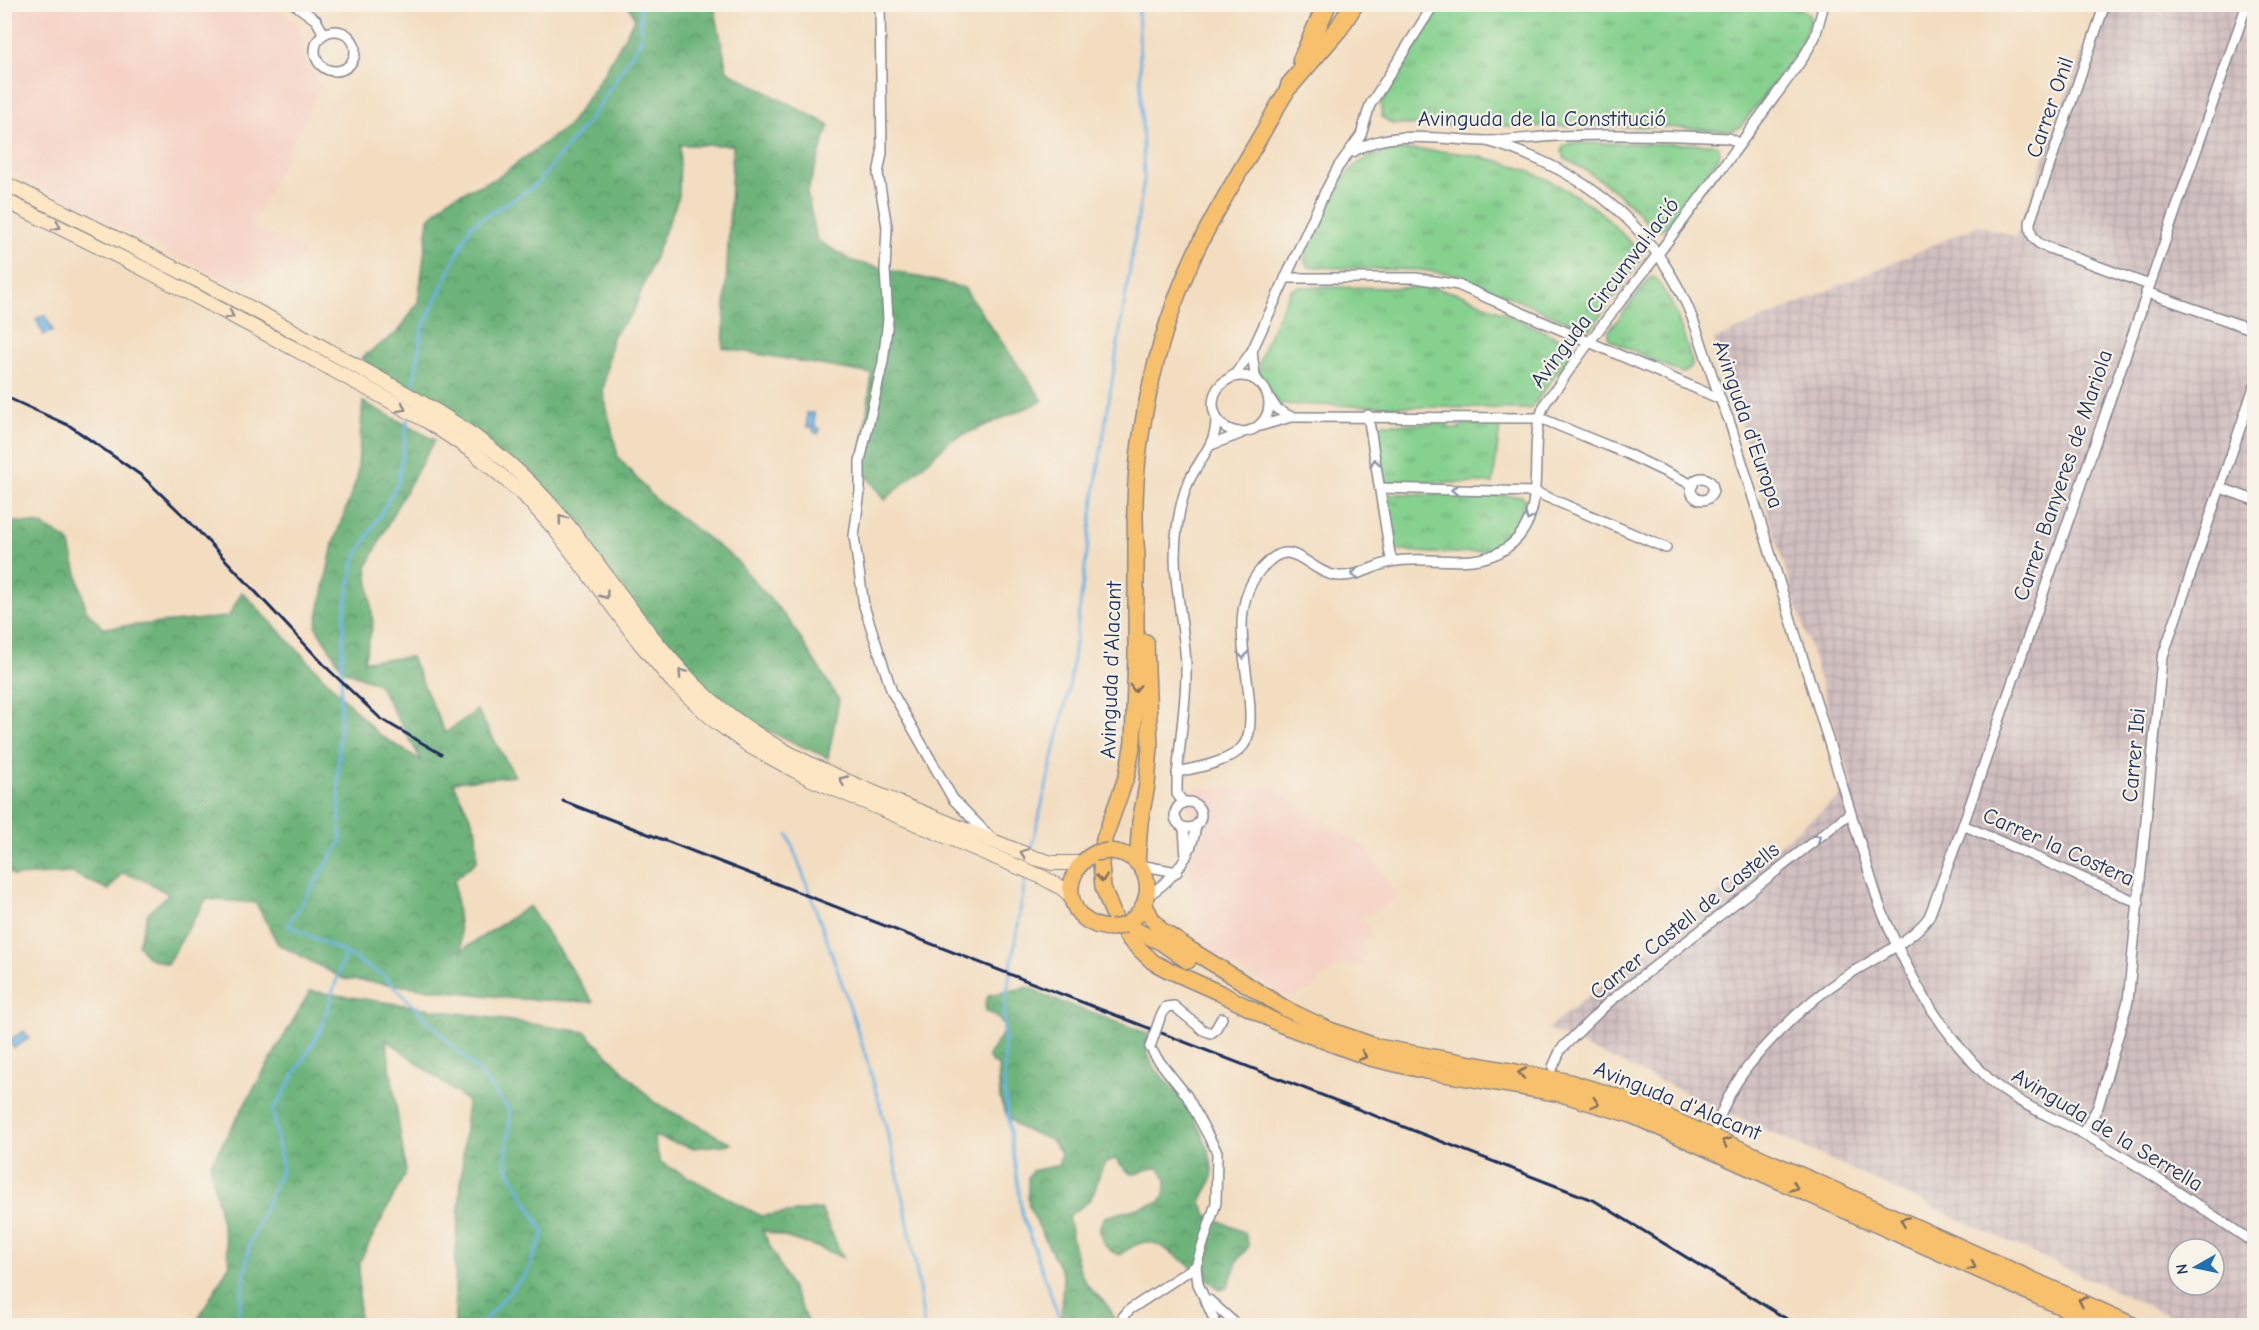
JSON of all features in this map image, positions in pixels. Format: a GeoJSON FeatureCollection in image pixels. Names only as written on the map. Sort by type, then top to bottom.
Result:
{"type":"FeatureCollection","features":[{"type":"Feature","properties":{"kind":"highway"},"geometry":{"type":"LineString","coordinates":[[1290,85],[1327,4]]}},
{"type":"Feature","properties":{"kind":"highway"},"geometry":{"type":"LineString","coordinates":[[1290,85],[1339,28],[1354,4]]}},
{"type":"Feature","properties":{"kind":"main road"},"geometry":{"type":"LineString","coordinates":[[1138,864],[1140,822],[1147,785],[1150,736],[1145,638],[1136,546],[1136,505],[1144,423],[1151,385],[1167,324],[1197,249],[1228,190],[1290,85],[1344,4]]}},
{"type":"Feature","properties":{"kind":"main road"},"geometry":{"type":"LineString","coordinates":[[4,183],[206,285],[441,413],[504,459],[536,487],[594,558],[675,665],[722,710],[789,754],[861,788],[1046,862],[1080,863],[1106,852],[1140,822]]}},
{"type":"Feature","properties":{"kind":"main road"},"geometry":{"type":"LineString","coordinates":[[4,200],[148,271],[304,354],[426,421],[472,451],[524,495],[554,528],[640,644],[673,682],[716,722],[751,747],[811,779],[1042,877],[1071,896]]}},
{"type":"Feature","properties":{"kind":"main road","name":"Avinguda d'Alacant"},"geometry":{"type":"LineString","coordinates":[[1136,546],[1133,742],[1127,775],[1104,839],[1101,875],[1108,901],[1122,931],[1153,962],[1282,1025],[1388,1064],[1546,1090],[1620,1111],[2104,1326]]}},
{"type":"Feature","properties":{"kind":"main road"},"geometry":{"type":"LineString","coordinates":[[1080,863],[1072,879],[1071,896],[1076,909],[1085,920],[1098,927],[1118,927],[1140,913],[1146,900],[1146,879],[1138,864],[1131,857],[1106,852]]}},
{"type":"Feature","properties":{"kind":"main road","name":"Avinguda d'Alacant"},"geometry":{"type":"LineString","coordinates":[[1146,900],[1152,919],[1161,930],[1278,1005],[1330,1030],[1399,1052],[1566,1081],[1625,1099],[1821,1184],[2135,1326]]}},
{"type":"Feature","properties":{"kind":"main road","name":"Avinguda d'Alacant"},"geometry":{"type":"LineString","coordinates":[[1118,927],[1162,943],[1230,988],[1308,1035]]}},
{"type":"Feature","properties":{"kind":"street"},"geometry":{"type":"LineString","coordinates":[[294,4],[316,20],[324,34]]}},
{"type":"Feature","properties":{"kind":"street"},"geometry":{"type":"LineString","coordinates":[[880,4],[882,153],[878,174],[887,227],[885,270],[888,319],[884,362],[860,461],[860,491],[854,536],[864,606],[892,692],[953,799],[996,842]]}},
{"type":"Feature","properties":{"kind":"street"},"geometry":{"type":"LineString","coordinates":[[1183,802],[1177,794],[1186,680],[1183,635],[1175,579],[1177,529],[1182,500],[1188,484],[1211,445],[1217,425],[1213,400],[1216,390],[1236,373],[1252,351],[1325,192],[1338,167],[1361,135],[1370,105],[1434,4]]}},
{"type":"Feature","properties":{"kind":"street","name":"Avinguda Circumval·lació"},"geometry":{"type":"LineString","coordinates":[[1177,772],[1205,766],[1236,753],[1244,746],[1249,734],[1250,703],[1242,648],[1242,621],[1248,592],[1262,569],[1275,556],[1291,553],[1310,565],[1335,575],[1355,575],[1393,561],[1483,558],[1506,549],[1521,533],[1531,515],[1535,492],[1540,418],[1548,400],[1587,342],[1658,254],[1803,58],[1815,37],[1824,4]]}},
{"type":"Feature","properties":{"kind":"street","name":"Carrer Onil"},"geometry":{"type":"LineString","coordinates":[[2105,4],[2030,222],[2031,236],[2041,245],[2148,288]]}},
{"type":"Feature","properties":{"kind":"street","name":"Carrer Banyeres de Mariola"},"geometry":{"type":"LineString","coordinates":[[1716,1126],[1741,1076],[1787,1023],[1810,1002],[1896,945],[1919,928],[1929,917],[1963,825],[2247,4]]}},
{"type":"Feature","properties":{"kind":"street"},"geometry":{"type":"LineString","coordinates":[[337,31],[348,36],[352,42],[354,54],[352,61],[343,69],[330,71],[316,59],[316,42],[324,34],[337,31]]}},
{"type":"Feature","properties":{"kind":"street","name":"Avinguda de la Constitució"},"geometry":{"type":"LineString","coordinates":[[1348,155],[1363,145],[1378,140],[1430,138],[1487,141],[1555,136],[1621,135],[1728,138],[1739,143]]}},
{"type":"Feature","properties":{"kind":"street","name":"Avinguda d'Europa"},"geometry":{"type":"LineString","coordinates":[[1487,141],[1540,159],[1594,190],[1616,207],[1658,254],[1685,300],[1718,398],[1729,420],[1850,813],[1879,904],[1896,945]]}},
{"type":"Feature","properties":{"kind":"street"},"geometry":{"type":"LineString","coordinates":[[1285,279],[1416,278],[1445,281],[1471,289],[1718,398]]}},
{"type":"Feature","properties":{"kind":"street"},"geometry":{"type":"LineString","coordinates":[[2148,288],[2254,330]]}},
{"type":"Feature","properties":{"kind":"street"},"geometry":{"type":"LineString","coordinates":[[1252,351],[1255,376],[1260,385],[1277,409],[1291,417]]}},
{"type":"Feature","properties":{"kind":"street"},"geometry":{"type":"LineString","coordinates":[[1227,380],[1240,376],[1249,377],[1260,385]]}},
{"type":"Feature","properties":{"kind":"street","name":"Carrer Ibi"},"geometry":{"type":"LineString","coordinates":[[2083,1133],[2098,1107],[2126,1015],[2162,659],[2254,387]]}},
{"type":"Feature","properties":{"kind":"street"},"geometry":{"type":"LineString","coordinates":[[1255,428],[1266,416],[1269,404],[1267,395]]}},
{"type":"Feature","properties":{"kind":"street"},"geometry":{"type":"LineString","coordinates":[[1215,413],[1223,426],[1244,432]]}},
{"type":"Feature","properties":{"kind":"street"},"geometry":{"type":"LineString","coordinates":[[1368,416],[1393,561]]}},
{"type":"Feature","properties":{"kind":"street"},"geometry":{"type":"LineString","coordinates":[[1211,445],[1265,423],[1291,417],[1540,418],[1623,452],[1693,485]]}},
{"type":"Feature","properties":{"kind":"street"},"geometry":{"type":"LineString","coordinates":[[2221,488],[2254,500]]}},
{"type":"Feature","properties":{"kind":"street"},"geometry":{"type":"LineString","coordinates":[[1380,489],[1535,492],[1666,548]]}},
{"type":"Feature","properties":{"kind":"street"},"geometry":{"type":"LineString","coordinates":[[1146,900],[1177,872],[1186,857],[1193,843],[1196,826],[1202,814],[1199,806],[1192,802],[1183,802],[1176,809],[1175,818],[1184,828],[1186,857]]}},
{"type":"Feature","properties":{"kind":"street","name":"Carrer Castell de Castells"},"geometry":{"type":"LineString","coordinates":[[1553,1067],[1561,1049],[1608,1003],[1850,813]]}},
{"type":"Feature","properties":{"kind":"street","name":"Carrer la Costera"},"geometry":{"type":"LineString","coordinates":[[1963,825],[2139,903]]}},
{"type":"Feature","properties":{"kind":"street"},"geometry":{"type":"LineString","coordinates":[[1184,828],[1196,826]]}},
{"type":"Feature","properties":{"kind":"street"},"geometry":{"type":"LineString","coordinates":[[1138,864],[1177,872]]}},
{"type":"Feature","properties":{"kind":"street","name":"Avinguda de la Serrella"},"geometry":{"type":"LineString","coordinates":[[1896,945],[1913,981],[1936,1017],[1992,1081],[2010,1095],[2083,1133],[2164,1183],[2254,1243]]}},
{"type":"Feature","properties":{"kind":"street"},"geometry":{"type":"LineString","coordinates":[[1217,1326],[1198,1284],[1196,1266],[1216,1203],[1217,1152],[1187,1096],[1156,1058],[1150,1047],[1166,1007],[1173,1006],[1211,1033],[1222,1018]]}},
{"type":"Feature","properties":{"kind":"street"},"geometry":{"type":"LineString","coordinates":[[1121,1326],[1123,1317],[1130,1310],[1196,1266]]}},
{"type":"Feature","properties":{"kind":"street"},"geometry":{"type":"LineString","coordinates":[[1205,1297],[1238,1326]]}},
{"type":"Feature","properties":{"kind":"shaded area"},"geometry":{"type":"Polygon","coordinates":[[[4,5],[268,5],[296,23],[302,33],[304,58],[321,85],[252,225],[306,253],[293,264],[276,272],[237,280],[218,277],[5,169],[4,5]]]}},
{"type":"Feature","properties":{"kind":"shaded area"},"geometry":{"type":"Polygon","coordinates":[[[2099,5],[2254,5],[2254,1325],[2189,1325],[1547,1029],[1853,786],[1714,340],[1979,225],[2016,237],[2099,5]]]}},
{"type":"Feature","properties":{"kind":"shaded area"},"geometry":{"type":"Polygon","coordinates":[[[1187,788],[1273,788],[1334,830],[1367,847],[1396,898],[1365,917],[1372,938],[1363,939],[1366,954],[1361,966],[1340,964],[1323,976],[1312,989],[1287,998],[1205,948],[1199,935],[1191,897],[1187,788]]]}},
{"type":"Feature","properties":{"kind":"green space"},"geometry":{"type":"Polygon","coordinates":[[[628,5],[714,5],[727,71],[829,125],[807,193],[817,240],[852,261],[964,288],[1043,401],[951,440],[885,500],[860,467],[872,374],[723,348],[733,145],[680,145],[679,196],[633,312],[612,337],[603,392],[618,457],[654,498],[735,559],[790,622],[839,700],[828,758],[722,710],[532,483],[361,358],[399,331],[418,302],[429,218],[450,198],[497,178],[569,125],[603,75],[635,18],[628,5]]]}},
{"type":"Feature","properties":{"kind":"green space"},"geometry":{"type":"Polygon","coordinates":[[[1444,5],[1802,9],[1808,13],[1811,21],[1792,59],[1741,126],[1734,131],[1663,127],[1393,124],[1382,117],[1381,104],[1440,7],[1444,5]]]}},
{"type":"Feature","properties":{"kind":"green space"},"geometry":{"type":"Polygon","coordinates":[[[1571,143],[1711,144],[1718,146],[1720,152],[1719,157],[1666,227],[1659,230],[1650,225],[1612,189],[1564,158],[1563,146],[1571,143]]]}},
{"type":"Feature","properties":{"kind":"green space"},"geometry":{"type":"Polygon","coordinates":[[[1412,150],[1478,156],[1539,176],[1578,197],[1601,213],[1640,252],[1640,262],[1592,327],[1587,330],[1459,275],[1421,270],[1309,267],[1305,262],[1305,255],[1345,176],[1360,162],[1375,154],[1412,150]]]}},
{"type":"Feature","properties":{"kind":"green space"},"geometry":{"type":"Polygon","coordinates":[[[1651,277],[1657,279],[1675,310],[1692,361],[1692,366],[1686,372],[1681,373],[1612,341],[1608,337],[1609,331],[1651,277]]]}},
{"type":"Feature","properties":{"kind":"green space"},"geometry":{"type":"Polygon","coordinates":[[[1298,287],[1434,288],[1463,295],[1574,345],[1574,350],[1528,409],[1279,404],[1259,373],[1259,366],[1282,307],[1291,290],[1298,287]]]}},
{"type":"Feature","properties":{"kind":"green space"},"geometry":{"type":"Polygon","coordinates":[[[363,402],[435,440],[394,512],[367,567],[373,624],[364,661],[411,657],[445,733],[477,710],[515,776],[453,782],[476,829],[477,861],[454,880],[462,950],[529,906],[593,1002],[517,999],[344,979],[278,944],[256,903],[206,899],[167,964],[147,957],[138,944],[148,913],[169,894],[142,879],[122,873],[109,890],[72,873],[14,876],[5,869],[5,521],[40,524],[69,541],[86,610],[103,628],[228,617],[242,592],[378,734],[422,761],[378,684],[343,670],[316,627],[333,544],[357,478],[363,402]]]}},
{"type":"Feature","properties":{"kind":"green space"},"geometry":{"type":"Polygon","coordinates":[[[1379,424],[1448,424],[1448,428],[1460,429],[1460,425],[1500,424],[1493,483],[1385,482],[1381,473],[1374,429],[1379,424]]]}},
{"type":"Feature","properties":{"kind":"green space"},"geometry":{"type":"Polygon","coordinates":[[[1389,494],[1522,496],[1525,500],[1516,527],[1507,538],[1494,546],[1463,553],[1429,553],[1399,551],[1394,547],[1386,499],[1389,494]]]}},
{"type":"Feature","properties":{"kind":"green space"},"geometry":{"type":"Polygon","coordinates":[[[1028,987],[1053,999],[1147,1033],[1149,1059],[1189,1109],[1206,1144],[1212,1166],[1212,1176],[1201,1202],[1207,1215],[1245,1233],[1249,1246],[1238,1260],[1227,1288],[1221,1290],[1175,1255],[1156,1244],[1141,1243],[1119,1255],[1108,1249],[1100,1234],[1105,1217],[1160,1202],[1166,1188],[1164,1175],[1158,1168],[1133,1174],[1116,1159],[1102,1168],[1089,1201],[1068,1218],[1077,1261],[1083,1277],[1112,1313],[1114,1325],[1061,1325],[1063,1275],[1029,1207],[1028,1177],[1032,1171],[1059,1165],[1061,1153],[1051,1140],[1018,1127],[1006,1114],[1000,1099],[998,1065],[991,1062],[988,1055],[998,1042],[1003,1030],[1000,1021],[986,1011],[985,1003],[989,995],[1028,987]]]}},
{"type":"Feature","properties":{"kind":"green space"},"geometry":{"type":"Polygon","coordinates":[[[310,991],[585,1032],[654,1102],[732,1144],[692,1148],[653,1136],[660,1162],[761,1216],[821,1209],[843,1258],[820,1248],[762,1230],[810,1325],[455,1325],[455,1264],[467,1101],[386,1039],[406,1172],[359,1263],[359,1325],[194,1326],[230,1264],[210,1165],[310,991]]]}},
{"type":"Feature","properties":{"kind":"water"},"geometry":{"type":"Polygon","coordinates":[[[45,315],[53,331],[44,335],[36,319],[45,315]]]}},
{"type":"Feature","properties":{"kind":"water"},"geometry":{"type":"Polygon","coordinates":[[[807,413],[814,413],[815,426],[820,429],[818,434],[812,427],[807,427],[807,413]]]}},
{"type":"Feature","properties":{"kind":"water"},"geometry":{"type":"Polygon","coordinates":[[[24,1031],[29,1038],[14,1048],[9,1040],[24,1031]]]}},
{"type":"Feature","properties":{"kind":"waterway"},"geometry":{"type":"LineString","coordinates":[[412,393],[422,329],[471,225],[535,186],[592,116],[641,40],[640,4]]}},
{"type":"Feature","properties":{"kind":"waterway"},"geometry":{"type":"LineString","coordinates":[[1031,851],[1069,689],[1097,476],[1144,179],[1138,4]]}},
{"type":"Feature","properties":{"kind":"waterway"},"geometry":{"type":"LineString","coordinates":[[237,1326],[249,1246],[282,1168],[273,1111],[321,1029],[345,953],[288,925],[341,842],[338,768],[344,616],[354,561],[398,483],[408,417]]}},
{"type":"Feature","properties":{"kind":"waterway"},"geometry":{"type":"LineString","coordinates":[[788,835],[853,1015],[872,1076],[903,1200],[924,1326]]}},
{"type":"Feature","properties":{"kind":"waterway"},"geometry":{"type":"LineString","coordinates":[[1026,875],[1004,1010],[1004,1089],[1022,1214],[1062,1326]]}},
{"type":"Feature","properties":{"kind":"waterway"},"geometry":{"type":"LineString","coordinates":[[345,953],[384,976],[475,1068],[510,1111],[506,1165],[544,1233],[527,1272],[479,1326]]}},
{"type":"Feature","properties":{"kind":"railway"},"geometry":{"type":"LineString","coordinates":[[4,396],[70,426],[142,476],[188,520],[329,670],[381,719],[441,754]]}},
{"type":"Feature","properties":{"kind":"railway"},"geometry":{"type":"LineString","coordinates":[[563,801],[1595,1201],[1798,1326]]}}]}
